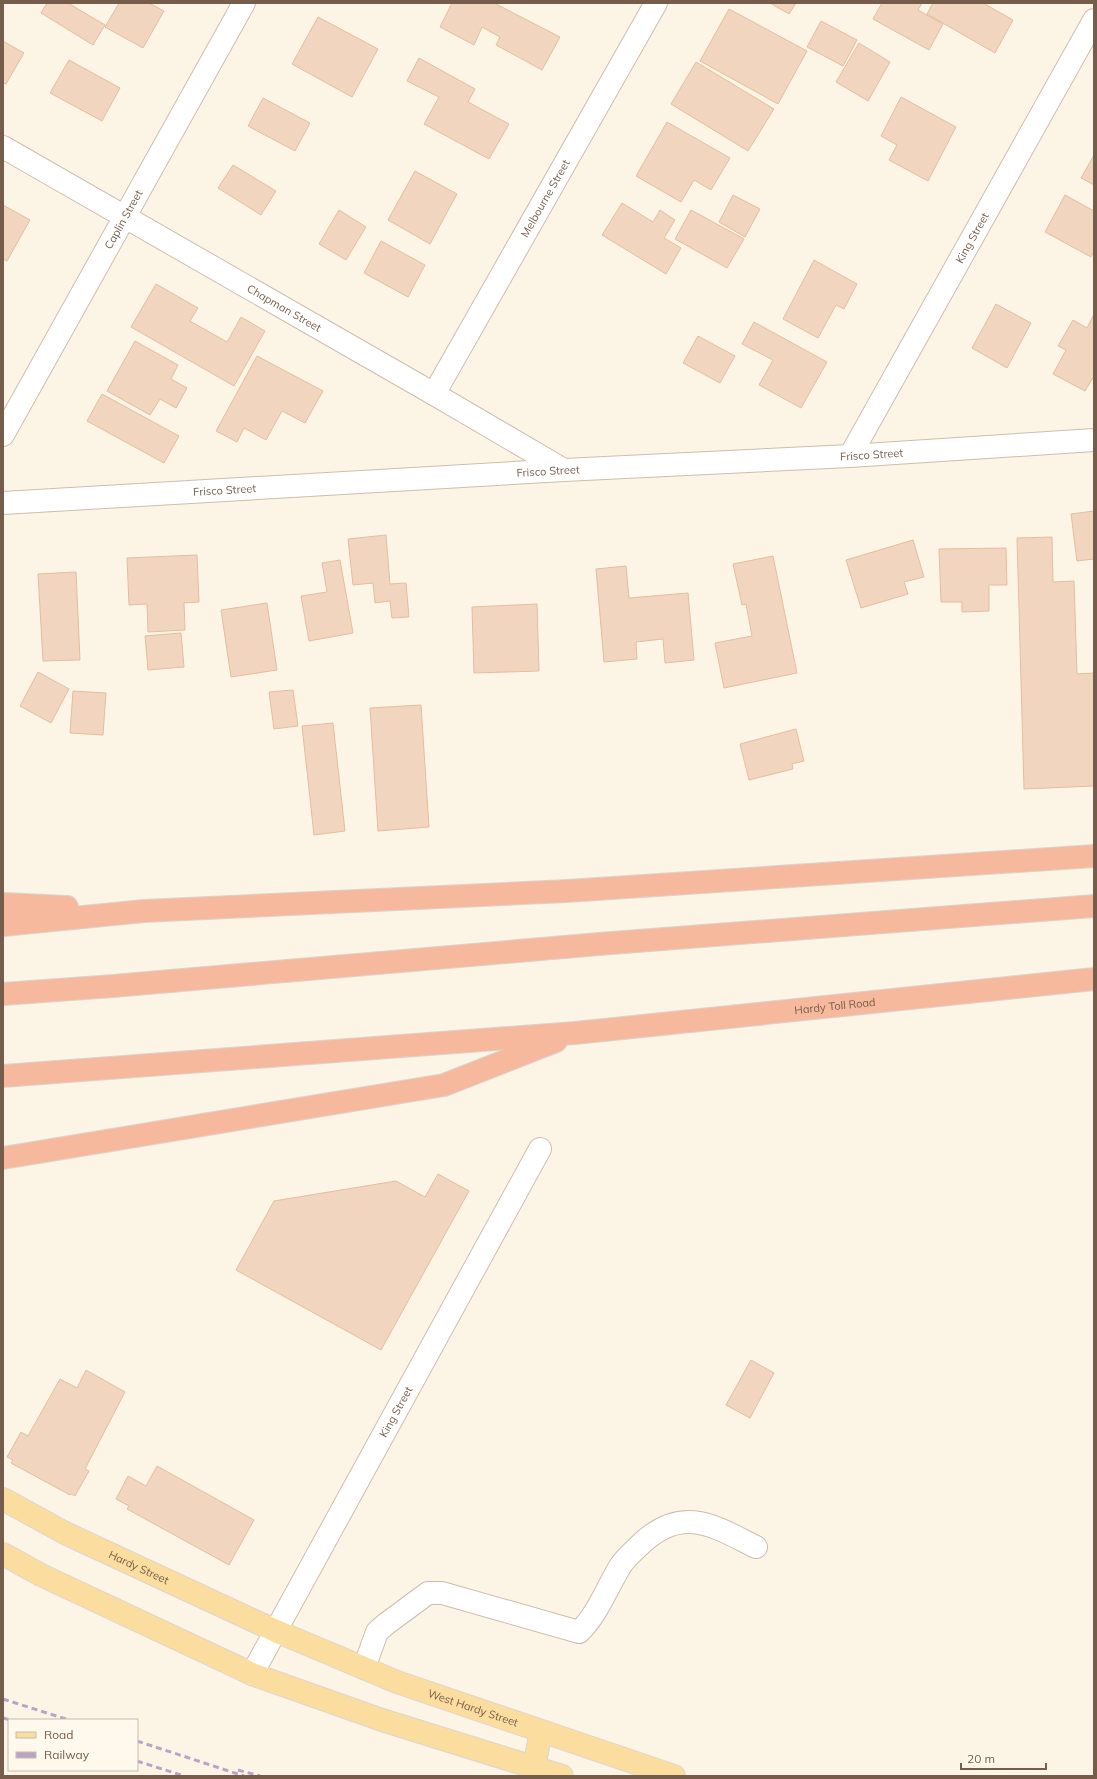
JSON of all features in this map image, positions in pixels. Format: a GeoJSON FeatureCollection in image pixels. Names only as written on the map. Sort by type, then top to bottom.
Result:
{"type":"FeatureCollection","features":[{"type":"Feature","properties":{"kind":"highway"},"geometry":{"type":"LineString","coordinates":[[3,925],[144,911],[567,891],[1094,856]]}},
{"type":"Feature","properties":{"kind":"highway"},"geometry":{"type":"LineString","coordinates":[[3,904],[144,911]]}},
{"type":"Feature","properties":{"kind":"highway"},"geometry":{"type":"LineString","coordinates":[[3,994],[113,986],[600,944],[1094,906]]}},
{"type":"Feature","properties":{"kind":"highway","name":"Hardy Toll Road"},"geometry":{"type":"LineString","coordinates":[[575,1033],[1094,979]]}},
{"type":"Feature","properties":{"kind":"highway"},"geometry":{"type":"LineString","coordinates":[[3,1076],[575,1033]]}},
{"type":"Feature","properties":{"kind":"highway"},"geometry":{"type":"LineString","coordinates":[[3,1158],[444,1085],[575,1033]]}},
{"type":"Feature","properties":{"kind":"main road","name":"Hardy Street"},"geometry":{"type":"LineString","coordinates":[[3,1500],[65,1533],[276,1631]]}},
{"type":"Feature","properties":{"kind":"main road"},"geometry":{"type":"LineString","coordinates":[[3,1554],[41,1575],[252,1674],[382,1720],[562,1776]]}},
{"type":"Feature","properties":{"kind":"main road","name":"West Hardy Street"},"geometry":{"type":"LineString","coordinates":[[276,1631],[397,1682],[674,1776]]}},
{"type":"Feature","properties":{"kind":"main road"},"geometry":{"type":"LineString","coordinates":[[534,1767],[541,1732]]}},
{"type":"Feature","properties":{"kind":"street","name":"Caplin Street"},"geometry":{"type":"LineString","coordinates":[[3,435],[244,3]]}},
{"type":"Feature","properties":{"kind":"street","name":"Melbourne Street"},"geometry":{"type":"LineString","coordinates":[[434,394],[656,3]]}},
{"type":"Feature","properties":{"kind":"street","name":"King Street"},"geometry":{"type":"LineString","coordinates":[[850,456],[1094,20]]}},
{"type":"Feature","properties":{"kind":"street","name":"Chapman Street"},"geometry":{"type":"LineString","coordinates":[[3,147],[564,470]]}},
{"type":"Feature","properties":{"kind":"street","name":"Frisco Street"},"geometry":{"type":"LineString","coordinates":[[3,503],[564,470],[850,456],[1094,440]]}},
{"type":"Feature","properties":{"kind":"street","name":"King Street"},"geometry":{"type":"LineString","coordinates":[[252,1674],[540,1149]]}},
{"type":"Feature","properties":{"kind":"street"},"geometry":{"type":"LineString","coordinates":[[364,1668],[377,1632],[428,1593],[442,1593],[579,1632],[589,1623],[622,1563],[653,1533],[663,1527],[678,1522],[696,1522],[726,1532],[756,1547]]}},
{"type":"Feature","properties":{"kind":"building"},"geometry":{"type":"Polygon","coordinates":[[[47,3],[68,3],[105,25],[93,45],[41,13],[47,3]]]}},
{"type":"Feature","properties":{"kind":"building"},"geometry":{"type":"Polygon","coordinates":[[[119,3],[149,3],[164,11],[143,48],[105,27],[119,3]]]}},
{"type":"Feature","properties":{"kind":"building"},"geometry":{"type":"Polygon","coordinates":[[[452,3],[494,3],[560,37],[542,70],[496,45],[500,37],[482,27],[474,45],[440,27],[452,3]]]}},
{"type":"Feature","properties":{"kind":"building"},"geometry":{"type":"Polygon","coordinates":[[[770,3],[796,3],[789,14],[770,3]]]}},
{"type":"Feature","properties":{"kind":"building"},"geometry":{"type":"Polygon","coordinates":[[[882,3],[922,3],[918,10],[943,24],[929,50],[873,19],[882,3]]]}},
{"type":"Feature","properties":{"kind":"building"},"geometry":{"type":"Polygon","coordinates":[[[933,3],[983,3],[1013,20],[995,53],[927,14],[933,3]]]}},
{"type":"Feature","properties":{"kind":"building"},"geometry":{"type":"Polygon","coordinates":[[[729,9],[807,51],[778,104],[700,61],[729,9]]]}},
{"type":"Feature","properties":{"kind":"building"},"geometry":{"type":"Polygon","coordinates":[[[318,17],[378,49],[352,97],[292,64],[318,17]]]}},
{"type":"Feature","properties":{"kind":"building"},"geometry":{"type":"Polygon","coordinates":[[[821,21],[857,40],[843,66],[807,47],[821,21]]]}},
{"type":"Feature","properties":{"kind":"building"},"geometry":{"type":"Polygon","coordinates":[[[3,41],[24,53],[6,84],[3,83],[3,41]]]}},
{"type":"Feature","properties":{"kind":"building"},"geometry":{"type":"Polygon","coordinates":[[[859,43],[890,62],[868,101],[836,82],[859,43]]]}},
{"type":"Feature","properties":{"kind":"building"},"geometry":{"type":"Polygon","coordinates":[[[419,58],[475,89],[468,102],[509,124],[489,159],[424,124],[439,97],[407,81],[419,58]]]}},
{"type":"Feature","properties":{"kind":"building"},"geometry":{"type":"Polygon","coordinates":[[[69,60],[120,88],[102,121],[50,93],[69,60]]]}},
{"type":"Feature","properties":{"kind":"building"},"geometry":{"type":"Polygon","coordinates":[[[696,62],[774,109],[748,151],[671,104],[696,62]]]}},
{"type":"Feature","properties":{"kind":"building"},"geometry":{"type":"Polygon","coordinates":[[[901,97],[956,127],[928,181],[889,160],[897,145],[881,136],[901,97]]]}},
{"type":"Feature","properties":{"kind":"building"},"geometry":{"type":"Polygon","coordinates":[[[263,98],[310,123],[295,151],[248,126],[263,98]]]}},
{"type":"Feature","properties":{"kind":"building"},"geometry":{"type":"Polygon","coordinates":[[[667,122],[730,158],[711,190],[694,180],[681,202],[636,176],[667,122]]]}},
{"type":"Feature","properties":{"kind":"building"},"geometry":{"type":"Polygon","coordinates":[[[1094,155],[1094,185],[1081,178],[1094,155]]]}},
{"type":"Feature","properties":{"kind":"building"},"geometry":{"type":"Polygon","coordinates":[[[233,165],[276,191],[261,215],[218,188],[233,165]]]}},
{"type":"Feature","properties":{"kind":"building"},"geometry":{"type":"Polygon","coordinates":[[[415,171],[457,194],[430,244],[388,220],[415,171]]]}},
{"type":"Feature","properties":{"kind":"building"},"geometry":{"type":"Polygon","coordinates":[[[733,195],[760,209],[745,237],[719,222],[733,195]]]}},
{"type":"Feature","properties":{"kind":"building"},"geometry":{"type":"Polygon","coordinates":[[[1065,195],[1094,211],[1094,251],[1091,257],[1045,232],[1065,195]]]}},
{"type":"Feature","properties":{"kind":"building"},"geometry":{"type":"Polygon","coordinates":[[[622,203],[653,222],[660,210],[675,220],[664,238],[681,248],[666,274],[602,235],[622,203]]]}},
{"type":"Feature","properties":{"kind":"building"},"geometry":{"type":"Polygon","coordinates":[[[3,205],[30,220],[7,261],[3,259],[3,205]]]}},
{"type":"Feature","properties":{"kind":"building"},"geometry":{"type":"Polygon","coordinates":[[[339,210],[366,227],[346,260],[319,244],[339,210]]]}},
{"type":"Feature","properties":{"kind":"building"},"geometry":{"type":"Polygon","coordinates":[[[691,210],[744,239],[727,268],[675,239],[691,210]]]}},
{"type":"Feature","properties":{"kind":"building"},"geometry":{"type":"Polygon","coordinates":[[[381,241],[425,265],[408,297],[364,273],[381,241]]]}},
{"type":"Feature","properties":{"kind":"building"},"geometry":{"type":"Polygon","coordinates":[[[814,260],[857,284],[844,309],[836,305],[818,338],[783,319],[814,260]]]}},
{"type":"Feature","properties":{"kind":"building"},"geometry":{"type":"Polygon","coordinates":[[[156,284],[198,308],[190,321],[227,342],[241,317],[265,331],[234,386],[131,327],[156,284]]]}},
{"type":"Feature","properties":{"kind":"building"},"geometry":{"type":"Polygon","coordinates":[[[996,304],[1031,323],[1007,368],[972,348],[996,304]]]}},
{"type":"Feature","properties":{"kind":"building"},"geometry":{"type":"Polygon","coordinates":[[[1094,314],[1094,376],[1085,391],[1053,374],[1066,350],[1058,346],[1073,320],[1087,328],[1094,314]]]}},
{"type":"Feature","properties":{"kind":"building"},"geometry":{"type":"Polygon","coordinates":[[[754,322],[827,362],[801,408],[759,385],[773,360],[742,344],[754,322]]]}},
{"type":"Feature","properties":{"kind":"building"},"geometry":{"type":"Polygon","coordinates":[[[698,336],[735,356],[720,383],[683,363],[698,336]]]}},
{"type":"Feature","properties":{"kind":"building"},"geometry":{"type":"Polygon","coordinates":[[[135,341],[178,365],[171,379],[187,388],[176,408],[160,399],[150,415],[107,391],[135,341]]]}},
{"type":"Feature","properties":{"kind":"building"},"geometry":{"type":"Polygon","coordinates":[[[257,356],[323,391],[305,423],[282,411],[266,440],[244,428],[237,442],[216,431],[257,356]]]}},
{"type":"Feature","properties":{"kind":"building"},"geometry":{"type":"Polygon","coordinates":[[[102,394],[179,436],[164,463],[87,421],[102,394]]]}},
{"type":"Feature","properties":{"kind":"building"},"geometry":{"type":"Polygon","coordinates":[[[1094,511],[1094,559],[1077,561],[1071,514],[1094,511]]]}},
{"type":"Feature","properties":{"kind":"building"},"geometry":{"type":"Polygon","coordinates":[[[386,535],[390,584],[406,583],[409,617],[392,618],[390,601],[375,603],[373,583],[353,585],[348,539],[386,535]]]}},
{"type":"Feature","properties":{"kind":"building"},"geometry":{"type":"Polygon","coordinates":[[[1052,537],[1053,582],[1074,581],[1077,674],[1094,673],[1094,786],[1024,789],[1017,538],[1052,537]]]}},
{"type":"Feature","properties":{"kind":"building"},"geometry":{"type":"Polygon","coordinates":[[[913,540],[924,577],[904,582],[908,594],[861,608],[846,560],[913,540]]]}},
{"type":"Feature","properties":{"kind":"building"},"geometry":{"type":"Polygon","coordinates":[[[1006,548],[1007,585],[989,585],[989,611],[962,612],[962,602],[941,602],[939,549],[1006,548]]]}},
{"type":"Feature","properties":{"kind":"building"},"geometry":{"type":"Polygon","coordinates":[[[197,555],[199,602],[184,603],[185,630],[148,632],[147,604],[129,605],[127,558],[197,555]]]}},
{"type":"Feature","properties":{"kind":"building"},"geometry":{"type":"Polygon","coordinates":[[[773,556],[797,673],[724,688],[715,643],[752,636],[746,604],[742,605],[733,564],[773,556]]]}},
{"type":"Feature","properties":{"kind":"building"},"geometry":{"type":"Polygon","coordinates":[[[340,560],[353,633],[309,641],[301,596],[327,592],[322,563],[340,560]]]}},
{"type":"Feature","properties":{"kind":"building"},"geometry":{"type":"Polygon","coordinates":[[[626,566],[629,598],[688,593],[694,660],[665,663],[663,639],[636,642],[637,659],[604,662],[596,569],[626,566]]]}},
{"type":"Feature","properties":{"kind":"building"},"geometry":{"type":"Polygon","coordinates":[[[76,572],[80,660],[43,661],[38,574],[76,572]]]}},
{"type":"Feature","properties":{"kind":"building"},"geometry":{"type":"Polygon","coordinates":[[[267,603],[277,670],[231,677],[221,610],[267,603]]]}},
{"type":"Feature","properties":{"kind":"building"},"geometry":{"type":"Polygon","coordinates":[[[537,604],[539,671],[474,673],[472,607],[537,604]]]}},
{"type":"Feature","properties":{"kind":"building"},"geometry":{"type":"Polygon","coordinates":[[[181,633],[184,667],[148,670],[145,636],[181,633]]]}},
{"type":"Feature","properties":{"kind":"building"},"geometry":{"type":"Polygon","coordinates":[[[38,672],[69,689],[51,723],[20,706],[38,672]]]}},
{"type":"Feature","properties":{"kind":"building"},"geometry":{"type":"Polygon","coordinates":[[[293,690],[298,726],[274,729],[269,692],[293,690]]]}},
{"type":"Feature","properties":{"kind":"building"},"geometry":{"type":"Polygon","coordinates":[[[73,691],[106,693],[103,735],[70,733],[73,691]]]}},
{"type":"Feature","properties":{"kind":"building"},"geometry":{"type":"Polygon","coordinates":[[[421,705],[429,827],[378,831],[370,708],[421,705]]]}},
{"type":"Feature","properties":{"kind":"building"},"geometry":{"type":"Polygon","coordinates":[[[333,723],[345,831],[314,835],[302,726],[333,723]]]}},
{"type":"Feature","properties":{"kind":"building"},"geometry":{"type":"Polygon","coordinates":[[[796,729],[804,761],[792,764],[793,769],[749,780],[740,744],[796,729]]]}},
{"type":"Feature","properties":{"kind":"building"},"geometry":{"type":"Polygon","coordinates":[[[438,1174],[469,1191],[381,1350],[236,1270],[274,1201],[396,1181],[425,1197],[438,1174]]]}},
{"type":"Feature","properties":{"kind":"building"},"geometry":{"type":"Polygon","coordinates":[[[751,1360],[774,1373],[750,1418],[726,1405],[751,1360]]]}},
{"type":"Feature","properties":{"kind":"building"},"geometry":{"type":"Polygon","coordinates":[[[86,1370],[125,1392],[85,1469],[89,1471],[75,1496],[70,1495],[11,1463],[13,1460],[7,1457],[21,1432],[28,1436],[60,1379],[77,1388],[86,1370]]]}},
{"type":"Feature","properties":{"kind":"building"},"geometry":{"type":"Polygon","coordinates":[[[157,1466],[254,1520],[229,1565],[127,1509],[129,1506],[116,1499],[128,1476],[146,1486],[157,1466]]]}},
{"type":"Feature","properties":{"kind":"railway"},"geometry":{"type":"LineString","coordinates":[[3,1699],[66,1719]]}},
{"type":"Feature","properties":{"kind":"railway"},"geometry":{"type":"LineString","coordinates":[[3,1718],[8,1719]]}},
{"type":"Feature","properties":{"kind":"railway"},"geometry":{"type":"LineString","coordinates":[[138,1741],[244,1776]]}},
{"type":"Feature","properties":{"kind":"railway"},"geometry":{"type":"LineString","coordinates":[[138,1761],[184,1776]]}},
{"type":"Feature","properties":{"kind":"railway"},"geometry":{"type":"LineString","coordinates":[[238,1770],[260,1776]]}}]}
